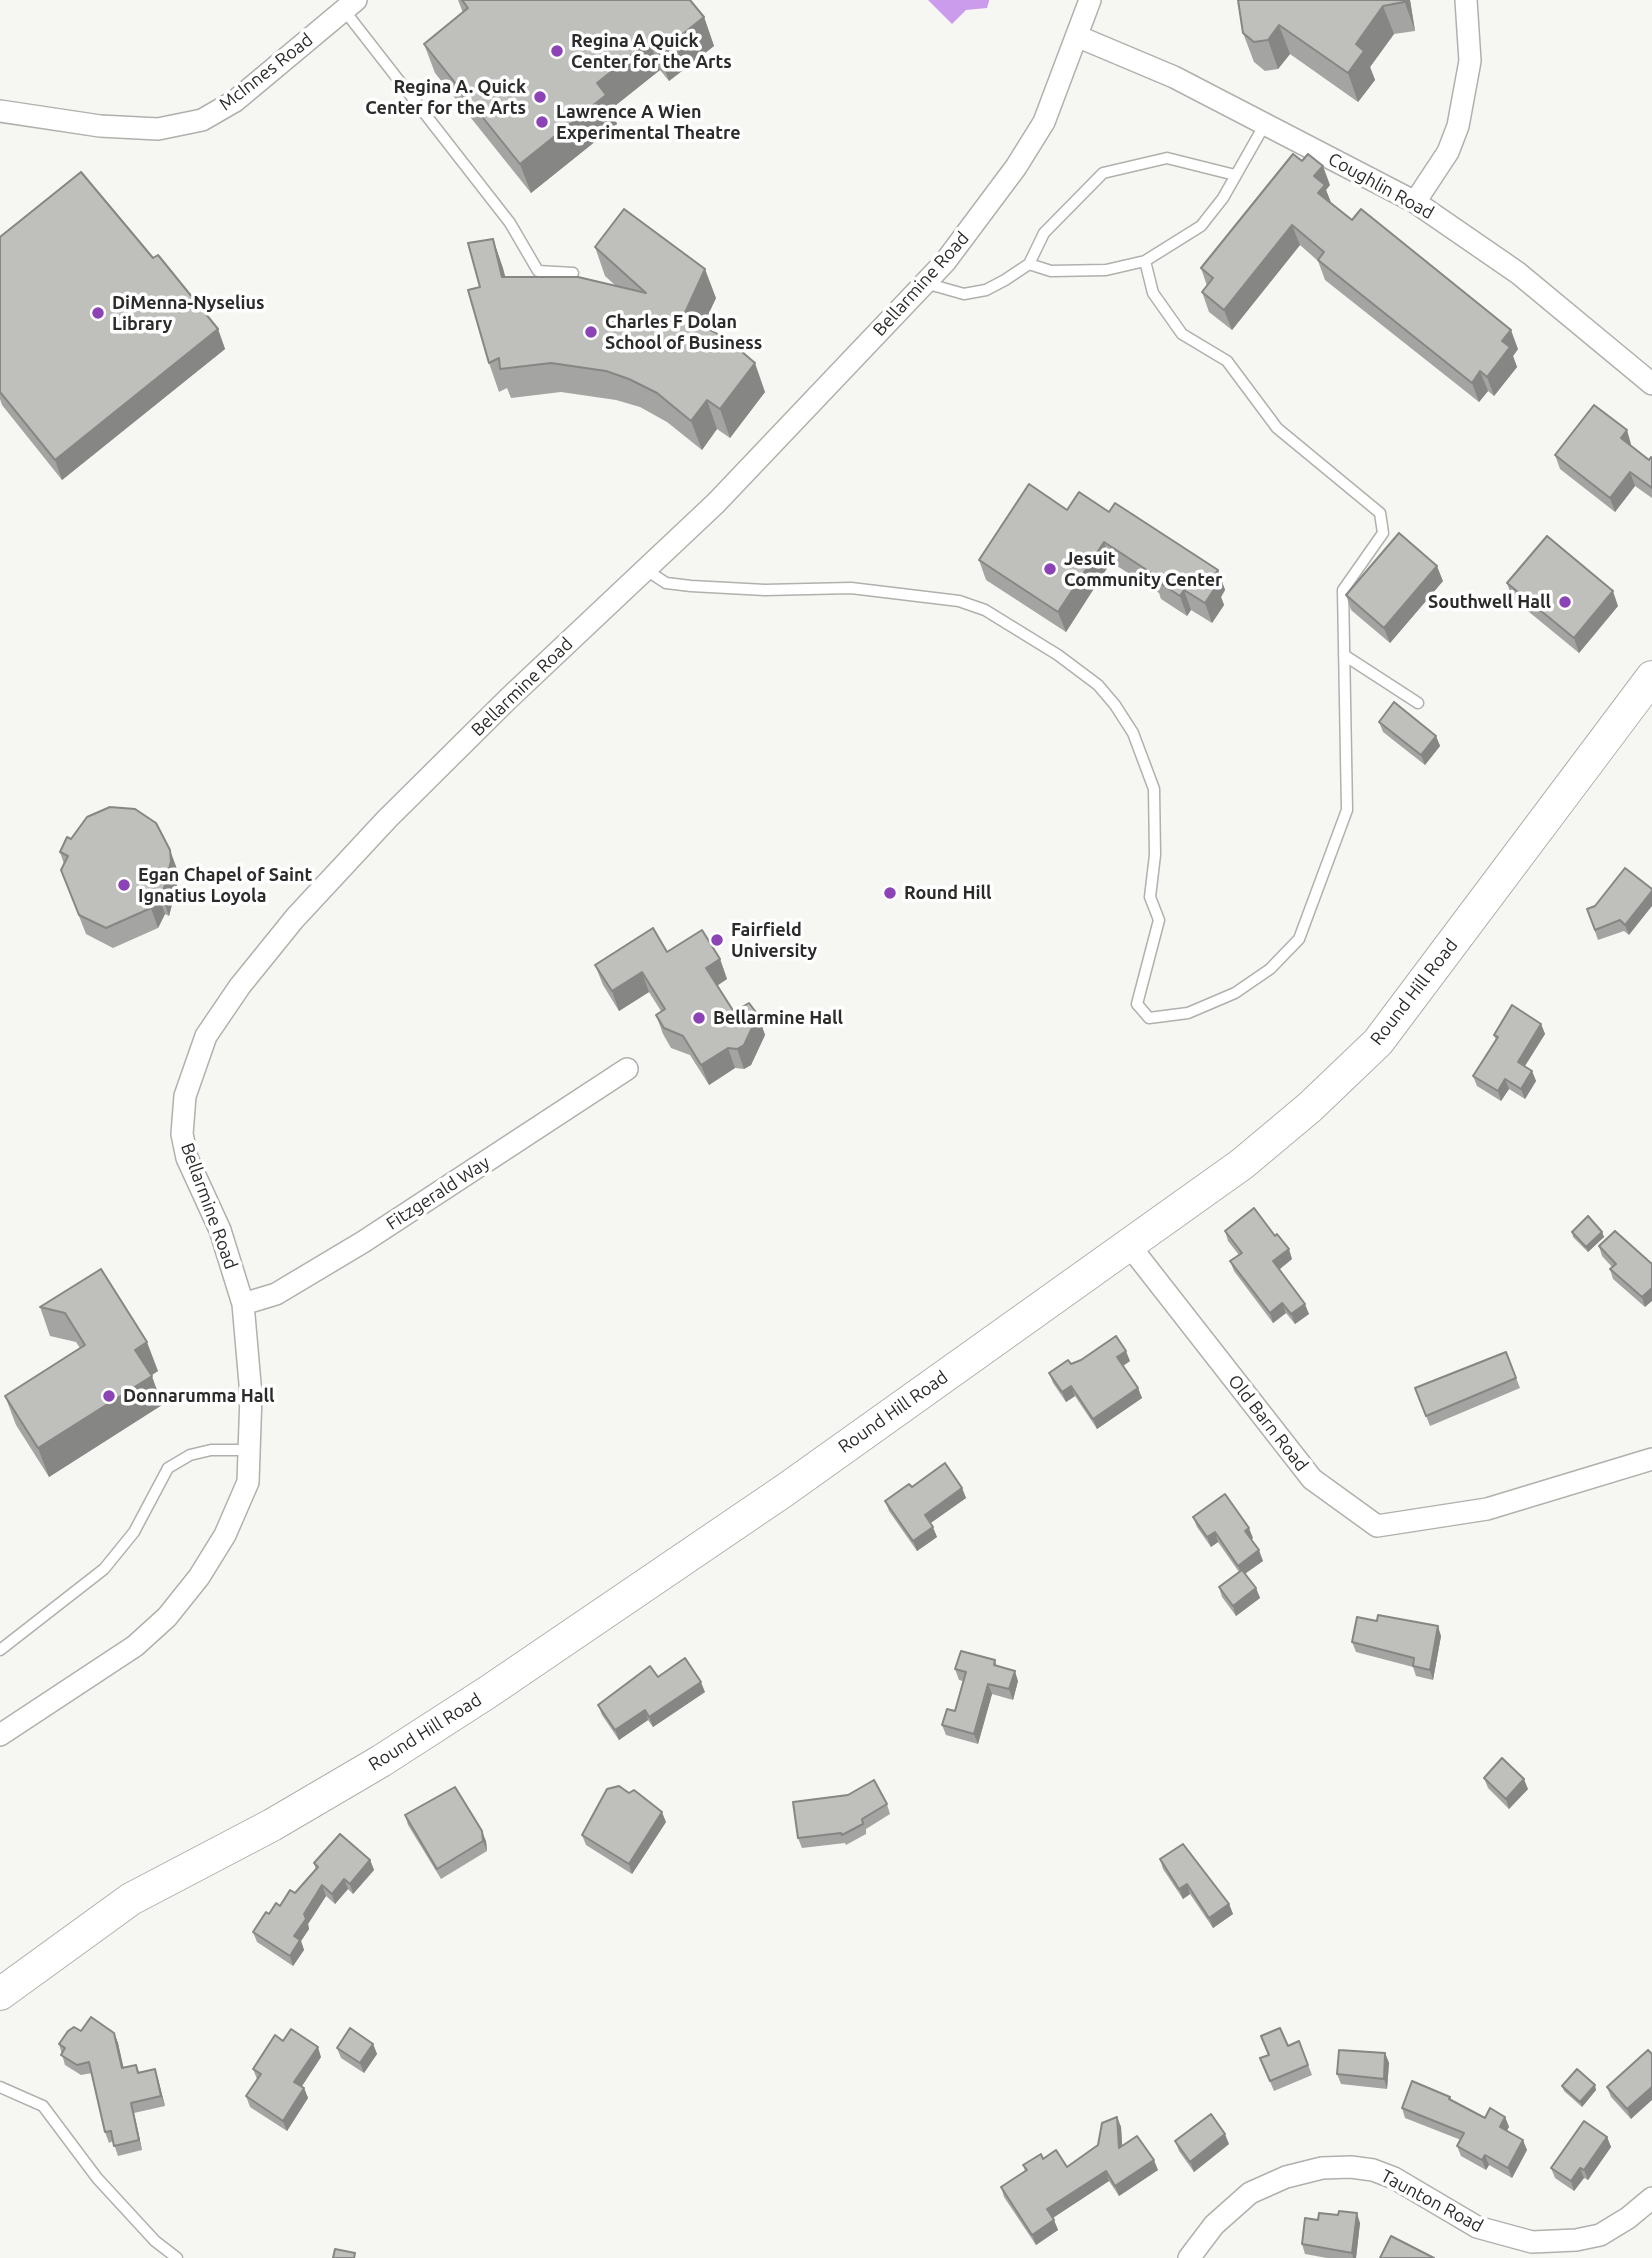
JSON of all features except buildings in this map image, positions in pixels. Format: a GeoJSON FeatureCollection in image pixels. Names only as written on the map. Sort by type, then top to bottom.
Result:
{"type":"FeatureCollection","features":[{"type":"Feature","properties":{"kind":"main road","name":"Round Hill Road"},"geometry":{"type":"LineString","coordinates":[[0,1994],[131,1899],[283,1819],[488,1692],[785,1490],[1242,1164],[1310,1107],[1378,1042],[1652,677]]}},
{"type":"Feature","properties":{"kind":"street","name":"Bellarmine Road"},"geometry":{"type":"LineString","coordinates":[[0,1735],[135,1646],[167,1617],[198,1577],[225,1535],[248,1482],[248,1343],[243,1304],[220,1230],[187,1158],[183,1134],[185,1096],[206,1036],[240,986],[295,918],[387,819],[716,503],[945,262],[1016,167],[1044,122],[1079,37],[1090,0]]}},
{"type":"Feature","properties":{"kind":"street"},"geometry":{"type":"LineString","coordinates":[[1415,202],[1448,152],[1458,127],[1470,61],[1466,0]]}},
{"type":"Feature","properties":{"kind":"street","name":"McInnes Road"},"geometry":{"type":"LineString","coordinates":[[0,111],[100,126],[158,129],[202,120],[234,101],[350,5]]}},
{"type":"Feature","properties":{"kind":"street","name":"Coughlin Road"},"geometry":{"type":"LineString","coordinates":[[1079,37],[1174,77],[1415,202],[1518,273],[1652,384]]}},
{"type":"Feature","properties":{"kind":"street","name":"Fitzgerald Way"},"geometry":{"type":"LineString","coordinates":[[243,1304],[276,1294],[363,1242],[627,1069]]}},
{"type":"Feature","properties":{"kind":"street","name":"Old Barn Road"},"geometry":{"type":"LineString","coordinates":[[1129,1245],[1312,1479],[1377,1526],[1487,1510],[1652,1459]]}},
{"type":"Feature","properties":{"kind":"street","name":"Taunton Road"},"geometry":{"type":"LineString","coordinates":[[1189,2258],[1214,2225],[1250,2193],[1286,2177],[1322,2168],[1351,2167],[1373,2170],[1394,2178],[1477,2227],[1532,2242],[1576,2240],[1600,2235],[1628,2218],[1652,2198]]}},
{"type":"Feature","properties":{"kind":"lane"},"geometry":{"type":"LineString","coordinates":[[350,5],[510,223],[538,271],[573,273]]}},
{"type":"Feature","properties":{"kind":"lane"},"geometry":{"type":"LineString","coordinates":[[1029,264],[1051,271],[1106,270],[1145,261],[1201,226],[1223,198],[1265,124]]}},
{"type":"Feature","properties":{"kind":"lane"},"geometry":{"type":"LineString","coordinates":[[925,283],[964,294],[986,290],[1029,264],[1044,233],[1103,173],[1167,158],[1235,175]]}},
{"type":"Feature","properties":{"kind":"lane"},"geometry":{"type":"LineString","coordinates":[[646,570],[656,579],[679,584],[765,590],[851,589],[959,601],[985,610],[1058,654],[1098,685],[1133,733],[1154,789],[1156,855],[1150,897],[1158,920],[1137,1004],[1149,1018],[1188,1013],[1235,993],[1270,970],[1299,939],[1347,810],[1343,590],[1383,533],[1380,513],[1277,428],[1227,361],[1182,334],[1153,293],[1145,261]]}},
{"type":"Feature","properties":{"kind":"lane"},"geometry":{"type":"LineString","coordinates":[[1344,655],[1418,703]]}},
{"type":"Feature","properties":{"kind":"lane"},"geometry":{"type":"LineString","coordinates":[[0,1650],[104,1569],[134,1532],[167,1468],[190,1455],[211,1450],[250,1450]]}},
{"type":"Feature","properties":{"kind":"lane"},"geometry":{"type":"LineString","coordinates":[[0,2087],[43,2106],[97,2178],[155,2241],[177,2258]]}},
{"type":"Feature","properties":{"kind":"shaded area"},"geometry":{"type":"Polygon","coordinates":[[[928,0],[989,1],[987,8],[966,10],[952,24],[928,0]]]}},
{"type":"Feature","properties":{"kind":"place","name":"Regina A Quick Center for the Arts"},"geometry":{"type":"Point","coordinates":[557,51]}},
{"type":"Feature","properties":{"kind":"place","name":"Regina A. Quick Center for the Arts"},"geometry":{"type":"Point","coordinates":[540,97]}},
{"type":"Feature","properties":{"kind":"place","name":"Lawrence A Wien Experimental Theatre"},"geometry":{"type":"Point","coordinates":[542,122]}},
{"type":"Feature","properties":{"kind":"place","name":"DiMenna-Nyselius Library"},"geometry":{"type":"Point","coordinates":[98,313]}},
{"type":"Feature","properties":{"kind":"place","name":"Charles F Dolan School of Business"},"geometry":{"type":"Point","coordinates":[591,332]}},
{"type":"Feature","properties":{"kind":"place","name":"Jesuit Community Center"},"geometry":{"type":"Point","coordinates":[1050,569]}},
{"type":"Feature","properties":{"kind":"place","name":"Southwell Hall"},"geometry":{"type":"Point","coordinates":[1565,602]}},
{"type":"Feature","properties":{"kind":"place","name":"Egan Chapel of Saint Ignatius Loyola"},"geometry":{"type":"Point","coordinates":[124,885]}},
{"type":"Feature","properties":{"kind":"place","name":"Round Hill"},"geometry":{"type":"Point","coordinates":[890,893]}},
{"type":"Feature","properties":{"kind":"place","name":"Fairfield University"},"geometry":{"type":"Point","coordinates":[717,940]}},
{"type":"Feature","properties":{"kind":"place","name":"Bellarmine Hall"},"geometry":{"type":"Point","coordinates":[699,1018]}},
{"type":"Feature","properties":{"kind":"place","name":"Donnarumma Hall"},"geometry":{"type":"Point","coordinates":[109,1396]}}]}
